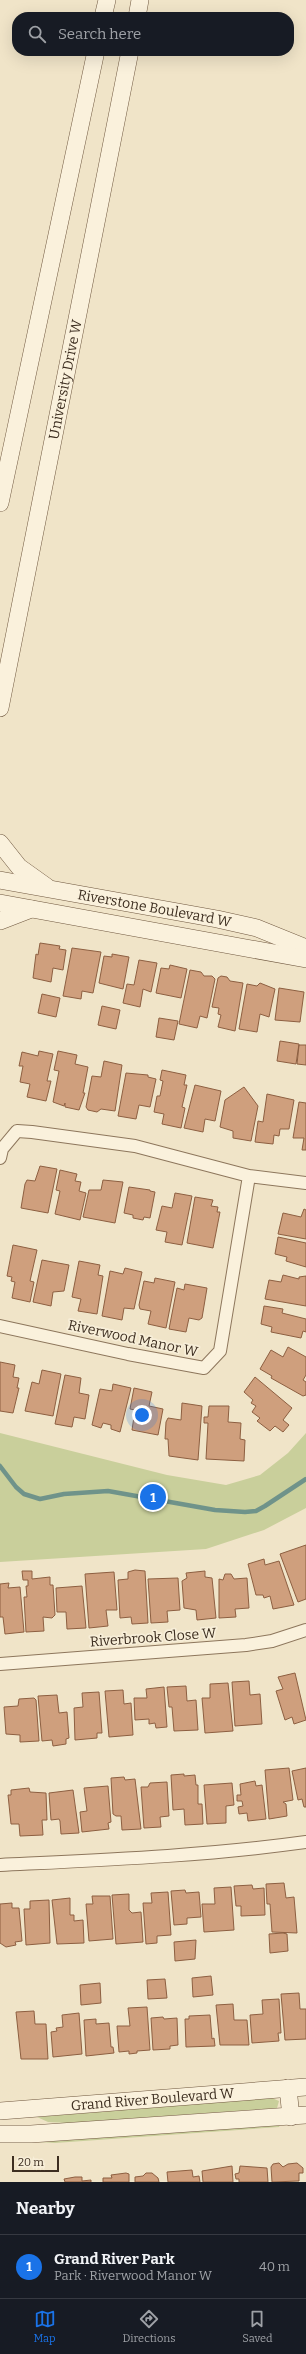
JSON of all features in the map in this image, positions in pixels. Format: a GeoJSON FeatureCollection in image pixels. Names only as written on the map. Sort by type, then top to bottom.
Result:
{"type":"FeatureCollection","features":[{"type":"Feature","properties":{"kind":"street"},"geometry":{"type":"LineString","coordinates":[[104,12],[107,0]]}},
{"type":"Feature","properties":{"kind":"street"},"geometry":{"type":"LineString","coordinates":[[138,12],[140,0]]}},
{"type":"Feature","properties":{"kind":"street"},"geometry":{"type":"LineString","coordinates":[[0,504],[95,56]]}},
{"type":"Feature","properties":{"kind":"street","name":"University Drive W"},"geometry":{"type":"LineString","coordinates":[[0,708],[129,56]]}},
{"type":"Feature","properties":{"kind":"street"},"geometry":{"type":"LineString","coordinates":[[0,843],[19,867],[50,890]]}},
{"type":"Feature","properties":{"kind":"street","name":"Riverstone Boulevard W"},"geometry":{"type":"LineString","coordinates":[[0,880],[257,928],[306,948]]}},
{"type":"Feature","properties":{"kind":"street","name":"Riverstone Boulevard W"},"geometry":{"type":"LineString","coordinates":[[0,903],[306,959]]}},
{"type":"Feature","properties":{"kind":"street"},"geometry":{"type":"LineString","coordinates":[[0,921],[31,909]]}},
{"type":"Feature","properties":{"kind":"street"},"geometry":{"type":"LineString","coordinates":[[0,1158],[2,1149],[17,1131],[32,1132],[135,1146],[249,1176],[306,1183]]}},
{"type":"Feature","properties":{"kind":"street","name":"Riverwood Manor W"},"geometry":{"type":"LineString","coordinates":[[0,1326],[128,1354],[204,1368],[220,1351],[249,1176]]}},
{"type":"Feature","properties":{"kind":"street","name":"Riverbrook Close W"},"geometry":{"type":"LineString","coordinates":[[0,1664],[246,1645],[272,1641],[306,1630]]}},
{"type":"Feature","properties":{"kind":"street"},"geometry":{"type":"LineString","coordinates":[[0,1865],[133,1858],[252,1849],[306,1842]]}},
{"type":"Feature","properties":{"kind":"street","name":"Grand River Boulevard W"},"geometry":{"type":"LineString","coordinates":[[3,2109],[306,2087]]}},
{"type":"Feature","properties":{"kind":"street"},"geometry":{"type":"LineString","coordinates":[[288,2088],[298,2116]]}},
{"type":"Feature","properties":{"kind":"street"},"geometry":{"type":"LineString","coordinates":[[28,2108],[31,2134]]}},
{"type":"Feature","properties":{"kind":"street","name":"Grand River Boulevard W"},"geometry":{"type":"LineString","coordinates":[[0,2134],[31,2134],[298,2116]]}},
{"type":"Feature","properties":{"kind":"green space"},"geometry":{"type":"Polygon","coordinates":[[[0,1433],[167,1475],[226,1485],[260,1475],[288,1453],[306,1433],[306,1508],[264,1530],[206,1549],[0,1562],[0,1433]]]}},
{"type":"Feature","properties":{"kind":"green space"},"geometry":{"type":"Polygon","coordinates":[[[272,2098],[279,2101],[277,2108],[68,2123],[48,2122],[37,2117],[272,2098]]]}},
{"type":"Feature","properties":{"kind":"green space"},"geometry":{"type":"Polygon","coordinates":[[[280,2125],[279,2127],[55,2143],[39,2142],[280,2125]]]}},
{"type":"Feature","properties":{"kind":"building"},"geometry":{"type":"Polygon","coordinates":[[[40,943],[60,946],[59,949],[66,950],[63,970],[53,968],[51,982],[33,978],[36,954],[38,955],[40,943]]]}},
{"type":"Feature","properties":{"kind":"building"},"geometry":{"type":"Polygon","coordinates":[[[72,948],[101,952],[93,993],[82,991],[81,999],[63,996],[72,948]]]}},
{"type":"Feature","properties":{"kind":"building"},"geometry":{"type":"Polygon","coordinates":[[[112,954],[129,957],[123,989],[99,983],[104,956],[112,957],[112,954]]]}},
{"type":"Feature","properties":{"kind":"building"},"geometry":{"type":"Polygon","coordinates":[[[139,960],[157,963],[151,992],[143,989],[140,1007],[123,1003],[127,984],[134,985],[139,960]]]}},
{"type":"Feature","properties":{"kind":"building"},"geometry":{"type":"Polygon","coordinates":[[[170,965],[187,969],[181,998],[156,993],[161,968],[169,969],[170,965]]]}},
{"type":"Feature","properties":{"kind":"building"},"geometry":{"type":"Polygon","coordinates":[[[190,970],[201,972],[204,976],[212,976],[215,979],[207,1018],[200,1016],[197,1028],[179,1024],[190,970]]]}},
{"type":"Feature","properties":{"kind":"building"},"geometry":{"type":"Polygon","coordinates":[[[221,976],[227,977],[230,981],[243,983],[235,1031],[218,1027],[221,1015],[218,1014],[219,1008],[212,1007],[218,978],[221,976]]]}},
{"type":"Feature","properties":{"kind":"building"},"geometry":{"type":"Polygon","coordinates":[[[260,983],[275,989],[269,1017],[260,1014],[257,1032],[239,1029],[247,984],[257,986],[260,983]]]}},
{"type":"Feature","properties":{"kind":"building"},"geometry":{"type":"Polygon","coordinates":[[[279,988],[304,992],[300,1022],[275,1020],[279,988]]]}},
{"type":"Feature","properties":{"kind":"building"},"geometry":{"type":"Polygon","coordinates":[[[42,994],[60,998],[56,1017],[38,1013],[42,994]]]}},
{"type":"Feature","properties":{"kind":"building"},"geometry":{"type":"Polygon","coordinates":[[[102,1006],[120,1010],[116,1029],[98,1025],[102,1006]]]}},
{"type":"Feature","properties":{"kind":"building"},"geometry":{"type":"Polygon","coordinates":[[[159,1018],[178,1021],[174,1040],[156,1037],[159,1018]]]}},
{"type":"Feature","properties":{"kind":"building"},"geometry":{"type":"Polygon","coordinates":[[[280,1041],[299,1044],[296,1064],[277,1061],[280,1041]]]}},
{"type":"Feature","properties":{"kind":"building"},"geometry":{"type":"Polygon","coordinates":[[[299,1045],[306,1045],[306,1065],[297,1064],[299,1045]]]}},
{"type":"Feature","properties":{"kind":"building"},"geometry":{"type":"Polygon","coordinates":[[[39,1051],[53,1054],[47,1081],[51,1081],[46,1101],[27,1097],[30,1084],[20,1082],[23,1066],[19,1066],[22,1052],[38,1056],[39,1051]]]}},
{"type":"Feature","properties":{"kind":"building"},"geometry":{"type":"Polygon","coordinates":[[[58,1051],[77,1055],[75,1064],[88,1067],[83,1093],[85,1093],[79,1110],[65,1107],[65,1103],[64,1106],[53,1102],[59,1071],[54,1070],[58,1051]]]}},
{"type":"Feature","properties":{"kind":"building"},"geometry":{"type":"Polygon","coordinates":[[[104,1061],[122,1065],[115,1111],[101,1109],[97,1112],[88,1110],[86,1107],[92,1076],[101,1077],[104,1061]]]}},
{"type":"Feature","properties":{"kind":"building"},"geometry":{"type":"Polygon","coordinates":[[[162,1070],[186,1075],[184,1085],[187,1085],[182,1107],[185,1108],[181,1128],[162,1124],[164,1114],[154,1112],[157,1096],[160,1096],[163,1081],[160,1080],[162,1070]]]}},
{"type":"Feature","properties":{"kind":"building"},"geometry":{"type":"Polygon","coordinates":[[[126,1073],[148,1075],[148,1077],[156,1079],[150,1107],[139,1105],[136,1119],[118,1116],[126,1073]]]}},
{"type":"Feature","properties":{"kind":"building"},"geometry":{"type":"Polygon","coordinates":[[[195,1085],[221,1091],[215,1121],[205,1119],[203,1132],[184,1128],[195,1085]]]}},
{"type":"Feature","properties":{"kind":"building"},"geometry":{"type":"Polygon","coordinates":[[[244,1087],[258,1106],[251,1141],[233,1138],[233,1131],[220,1127],[225,1100],[244,1087]]]}},
{"type":"Feature","properties":{"kind":"building"},"geometry":{"type":"Polygon","coordinates":[[[267,1094],[294,1100],[289,1129],[280,1129],[279,1136],[274,1135],[273,1144],[255,1142],[258,1121],[263,1122],[267,1094]]]}},
{"type":"Feature","properties":{"kind":"building"},"geometry":{"type":"Polygon","coordinates":[[[299,1102],[306,1103],[306,1150],[302,1150],[304,1138],[293,1138],[299,1102]]]}},
{"type":"Feature","properties":{"kind":"building"},"geometry":{"type":"Polygon","coordinates":[[[40,1166],[57,1169],[48,1213],[21,1208],[25,1184],[27,1180],[35,1181],[40,1166]]]}},
{"type":"Feature","properties":{"kind":"building"},"geometry":{"type":"Polygon","coordinates":[[[60,1170],[77,1174],[75,1181],[81,1182],[79,1191],[86,1193],[80,1220],[55,1214],[60,1191],[56,1190],[60,1170]]]}},
{"type":"Feature","properties":{"kind":"building"},"geometry":{"type":"Polygon","coordinates":[[[103,1180],[123,1182],[115,1223],[83,1217],[89,1190],[101,1190],[103,1180]]]}},
{"type":"Feature","properties":{"kind":"building"},"geometry":{"type":"Polygon","coordinates":[[[129,1187],[155,1192],[150,1218],[144,1217],[143,1220],[133,1218],[133,1215],[124,1213],[129,1187]]]}},
{"type":"Feature","properties":{"kind":"building"},"geometry":{"type":"Polygon","coordinates":[[[175,1193],[192,1196],[182,1245],[165,1242],[167,1232],[156,1230],[162,1206],[172,1208],[175,1193]]]}},
{"type":"Feature","properties":{"kind":"building"},"geometry":{"type":"Polygon","coordinates":[[[195,1197],[213,1200],[211,1206],[218,1207],[217,1212],[220,1212],[213,1248],[187,1243],[195,1197]]]}},
{"type":"Feature","properties":{"kind":"building"},"geometry":{"type":"Polygon","coordinates":[[[304,1209],[306,1210],[306,1239],[278,1234],[283,1213],[301,1217],[304,1209]]]}},
{"type":"Feature","properties":{"kind":"building"},"geometry":{"type":"Polygon","coordinates":[[[278,1237],[306,1243],[306,1267],[286,1261],[287,1257],[275,1254],[278,1237]]]}},
{"type":"Feature","properties":{"kind":"building"},"geometry":{"type":"Polygon","coordinates":[[[13,1245],[37,1250],[30,1281],[34,1282],[30,1302],[12,1298],[15,1282],[11,1281],[12,1277],[7,1276],[13,1245]]]}},
{"type":"Feature","properties":{"kind":"building"},"geometry":{"type":"Polygon","coordinates":[[[42,1260],[69,1265],[64,1291],[53,1292],[51,1306],[33,1302],[42,1260]]]}},
{"type":"Feature","properties":{"kind":"building"},"geometry":{"type":"Polygon","coordinates":[[[79,1261],[100,1265],[98,1275],[103,1276],[97,1314],[78,1311],[81,1299],[72,1297],[79,1261]]]}},
{"type":"Feature","properties":{"kind":"building"},"geometry":{"type":"Polygon","coordinates":[[[125,1268],[142,1272],[134,1309],[124,1308],[122,1320],[102,1316],[110,1271],[123,1274],[125,1268]]]}},
{"type":"Feature","properties":{"kind":"building"},"geometry":{"type":"Polygon","coordinates":[[[283,1275],[299,1279],[299,1277],[306,1276],[306,1306],[265,1299],[269,1280],[281,1282],[283,1275]]]}},
{"type":"Feature","properties":{"kind":"building"},"geometry":{"type":"Polygon","coordinates":[[[155,1278],[175,1282],[166,1328],[148,1324],[151,1311],[140,1309],[139,1305],[144,1281],[154,1283],[155,1278]]]}},
{"type":"Feature","properties":{"kind":"building"},"geometry":{"type":"Polygon","coordinates":[[[185,1284],[207,1288],[202,1318],[199,1320],[189,1318],[186,1332],[169,1329],[177,1288],[184,1290],[185,1284]]]}},
{"type":"Feature","properties":{"kind":"building"},"geometry":{"type":"Polygon","coordinates":[[[264,1306],[283,1309],[282,1313],[306,1319],[306,1332],[303,1331],[301,1338],[271,1332],[272,1327],[261,1324],[264,1306]]]}},
{"type":"Feature","properties":{"kind":"building"},"geometry":{"type":"Polygon","coordinates":[[[288,1347],[306,1357],[306,1375],[303,1380],[306,1382],[306,1395],[303,1396],[271,1378],[272,1376],[260,1369],[271,1350],[283,1357],[288,1347]]]}},
{"type":"Feature","properties":{"kind":"building"},"geometry":{"type":"Polygon","coordinates":[[[0,1362],[15,1365],[13,1377],[19,1378],[17,1388],[19,1388],[13,1413],[0,1411],[0,1362]]]}},
{"type":"Feature","properties":{"kind":"building"},"geometry":{"type":"Polygon","coordinates":[[[42,1370],[61,1374],[53,1416],[25,1411],[32,1382],[39,1384],[42,1370]]]}},
{"type":"Feature","properties":{"kind":"building"},"geometry":{"type":"Polygon","coordinates":[[[65,1375],[81,1378],[79,1393],[89,1395],[85,1419],[74,1417],[72,1427],[55,1424],[65,1375]]]}},
{"type":"Feature","properties":{"kind":"building"},"geometry":{"type":"Polygon","coordinates":[[[255,1377],[292,1408],[283,1420],[289,1425],[283,1432],[275,1426],[270,1431],[257,1421],[260,1418],[252,1412],[256,1406],[251,1403],[253,1400],[244,1392],[255,1377]]]}},
{"type":"Feature","properties":{"kind":"building"},"geometry":{"type":"Polygon","coordinates":[[[113,1384],[131,1388],[120,1432],[111,1429],[111,1425],[103,1423],[101,1428],[92,1425],[100,1389],[112,1391],[113,1384]]]}},
{"type":"Feature","properties":{"kind":"building"},"geometry":{"type":"Polygon","coordinates":[[[134,1388],[152,1392],[149,1406],[163,1409],[158,1435],[132,1430],[135,1410],[130,1409],[134,1388]]]}},
{"type":"Feature","properties":{"kind":"building"},"geometry":{"type":"Polygon","coordinates":[[[182,1403],[202,1406],[198,1460],[169,1456],[168,1439],[165,1439],[166,1422],[168,1418],[181,1420],[182,1403]]]}},
{"type":"Feature","properties":{"kind":"building"},"geometry":{"type":"Polygon","coordinates":[[[209,1406],[229,1406],[228,1422],[241,1423],[240,1439],[245,1440],[244,1461],[206,1459],[208,1423],[204,1423],[204,1417],[208,1417],[209,1406]]]}},
{"type":"Feature","properties":{"kind":"building"},"geometry":{"type":"Polygon","coordinates":[[[306,1545],[306,1599],[298,1602],[280,1554],[306,1545]]]}},
{"type":"Feature","properties":{"kind":"building"},"geometry":{"type":"Polygon","coordinates":[[[264,1559],[265,1565],[279,1561],[294,1605],[273,1609],[270,1596],[264,1598],[263,1595],[256,1595],[248,1564],[264,1559]]]}},
{"type":"Feature","properties":{"kind":"building"},"geometry":{"type":"Polygon","coordinates":[[[135,1570],[145,1571],[148,1623],[132,1624],[131,1617],[120,1618],[118,1580],[128,1579],[128,1572],[135,1570]]]}},
{"type":"Feature","properties":{"kind":"building"},"geometry":{"type":"Polygon","coordinates":[[[22,1571],[32,1571],[32,1579],[50,1577],[50,1585],[53,1585],[55,1615],[52,1618],[43,1617],[44,1631],[26,1632],[24,1597],[27,1597],[26,1586],[28,1586],[28,1580],[23,1580],[22,1571]]]}},
{"type":"Feature","properties":{"kind":"building"},"geometry":{"type":"Polygon","coordinates":[[[205,1571],[205,1577],[212,1578],[216,1618],[197,1620],[196,1610],[184,1608],[182,1581],[187,1578],[186,1573],[205,1571]]]}},
{"type":"Feature","properties":{"kind":"building"},"geometry":{"type":"Polygon","coordinates":[[[114,1572],[117,1610],[106,1610],[108,1626],[89,1628],[85,1574],[114,1572]]]}},
{"type":"Feature","properties":{"kind":"building"},"geometry":{"type":"Polygon","coordinates":[[[225,1574],[231,1574],[234,1579],[247,1578],[249,1608],[235,1609],[236,1617],[219,1618],[219,1579],[223,1580],[225,1574]]]}},
{"type":"Feature","properties":{"kind":"building"},"geometry":{"type":"Polygon","coordinates":[[[178,1578],[180,1610],[167,1611],[168,1622],[151,1623],[148,1579],[178,1578]]]}},
{"type":"Feature","properties":{"kind":"building"},"geometry":{"type":"Polygon","coordinates":[[[9,1583],[8,1588],[20,1587],[24,1632],[5,1634],[3,1617],[0,1617],[0,1584],[9,1583]]]}},
{"type":"Feature","properties":{"kind":"building"},"geometry":{"type":"Polygon","coordinates":[[[82,1586],[86,1628],[67,1629],[66,1612],[57,1612],[56,1588],[82,1586]]]}},
{"type":"Feature","properties":{"kind":"building"},"geometry":{"type":"Polygon","coordinates":[[[295,1673],[306,1720],[294,1724],[292,1717],[285,1720],[276,1691],[283,1689],[278,1677],[295,1673]]]}},
{"type":"Feature","properties":{"kind":"building"},"geometry":{"type":"Polygon","coordinates":[[[249,1681],[250,1695],[260,1694],[262,1724],[235,1726],[232,1682],[249,1681]]]}},
{"type":"Feature","properties":{"kind":"building"},"geometry":{"type":"Polygon","coordinates":[[[228,1683],[233,1731],[205,1733],[202,1698],[210,1698],[210,1684],[228,1683]]]}},
{"type":"Feature","properties":{"kind":"building"},"geometry":{"type":"Polygon","coordinates":[[[186,1686],[187,1701],[196,1700],[198,1730],[174,1731],[172,1707],[169,1707],[167,1687],[186,1686]]]}},
{"type":"Feature","properties":{"kind":"building"},"geometry":{"type":"Polygon","coordinates":[[[164,1687],[167,1727],[156,1728],[155,1723],[149,1724],[149,1719],[135,1720],[134,1698],[147,1698],[146,1689],[164,1687]]]}},
{"type":"Feature","properties":{"kind":"building"},"geometry":{"type":"Polygon","coordinates":[[[123,1690],[124,1704],[131,1703],[133,1735],[109,1737],[105,1691],[123,1690]]]}},
{"type":"Feature","properties":{"kind":"building"},"geometry":{"type":"Polygon","coordinates":[[[99,1692],[102,1733],[97,1733],[97,1738],[75,1740],[74,1708],[83,1707],[82,1693],[99,1692]]]}},
{"type":"Feature","properties":{"kind":"building"},"geometry":{"type":"Polygon","coordinates":[[[57,1695],[59,1713],[67,1712],[69,1738],[66,1739],[66,1744],[53,1746],[52,1740],[42,1741],[38,1696],[57,1695]]]}},
{"type":"Feature","properties":{"kind":"building"},"geometry":{"type":"Polygon","coordinates":[[[34,1698],[36,1700],[39,1741],[20,1742],[20,1735],[6,1734],[4,1707],[18,1706],[19,1699],[34,1698]]]}},
{"type":"Feature","properties":{"kind":"building"},"geometry":{"type":"Polygon","coordinates":[[[289,1768],[293,1800],[283,1802],[286,1804],[287,1816],[269,1819],[265,1770],[289,1768]]]}},
{"type":"Feature","properties":{"kind":"building"},"geometry":{"type":"Polygon","coordinates":[[[306,1768],[306,1807],[304,1807],[302,1799],[298,1800],[292,1771],[306,1768]]]}},
{"type":"Feature","properties":{"kind":"building"},"geometry":{"type":"Polygon","coordinates":[[[184,1774],[184,1776],[195,1775],[196,1785],[198,1785],[198,1804],[202,1804],[203,1824],[185,1825],[184,1809],[173,1810],[171,1775],[184,1774]]]}},
{"type":"Feature","properties":{"kind":"building"},"geometry":{"type":"Polygon","coordinates":[[[124,1777],[125,1780],[135,1779],[141,1829],[122,1830],[121,1816],[116,1816],[113,1814],[111,1778],[124,1777]]]}},
{"type":"Feature","properties":{"kind":"building"},"geometry":{"type":"Polygon","coordinates":[[[255,1781],[256,1786],[262,1785],[266,1819],[248,1821],[247,1813],[239,1814],[238,1807],[243,1806],[242,1801],[237,1801],[237,1795],[241,1795],[240,1784],[255,1781]]]}},
{"type":"Feature","properties":{"kind":"building"},"geometry":{"type":"Polygon","coordinates":[[[167,1782],[169,1816],[160,1817],[161,1827],[144,1828],[141,1787],[148,1787],[150,1783],[167,1782]]]}},
{"type":"Feature","properties":{"kind":"building"},"geometry":{"type":"Polygon","coordinates":[[[232,1783],[234,1805],[226,1806],[226,1823],[207,1824],[204,1785],[232,1783]]]}},
{"type":"Feature","properties":{"kind":"building"},"geometry":{"type":"Polygon","coordinates":[[[108,1786],[111,1822],[108,1823],[109,1829],[82,1832],[80,1812],[87,1811],[84,1788],[108,1786]]]}},
{"type":"Feature","properties":{"kind":"building"},"geometry":{"type":"Polygon","coordinates":[[[29,1788],[30,1792],[46,1793],[47,1820],[42,1820],[43,1835],[20,1836],[19,1824],[11,1824],[8,1795],[11,1795],[11,1790],[29,1788]]]}},
{"type":"Feature","properties":{"kind":"building"},"geometry":{"type":"Polygon","coordinates":[[[73,1790],[79,1833],[61,1834],[59,1819],[51,1820],[49,1793],[73,1790]]]}},
{"type":"Feature","properties":{"kind":"building"},"geometry":{"type":"Polygon","coordinates":[[[284,1883],[286,1898],[294,1897],[297,1933],[272,1932],[270,1904],[267,1904],[266,1884],[284,1883]]]}},
{"type":"Feature","properties":{"kind":"building"},"geometry":{"type":"Polygon","coordinates":[[[252,1885],[253,1889],[264,1888],[265,1915],[241,1916],[241,1906],[236,1906],[234,1886],[252,1885]]]}},
{"type":"Feature","properties":{"kind":"building"},"geometry":{"type":"Polygon","coordinates":[[[231,1887],[234,1930],[204,1932],[202,1904],[215,1904],[214,1888],[231,1887]]]}},
{"type":"Feature","properties":{"kind":"building"},"geometry":{"type":"Polygon","coordinates":[[[185,1890],[186,1893],[199,1892],[201,1917],[187,1918],[187,1924],[174,1925],[171,1891],[185,1890]]]}},
{"type":"Feature","properties":{"kind":"building"},"geometry":{"type":"Polygon","coordinates":[[[168,1892],[171,1935],[157,1936],[157,1943],[146,1944],[143,1903],[152,1903],[151,1893],[168,1892]]]}},
{"type":"Feature","properties":{"kind":"building"},"geometry":{"type":"Polygon","coordinates":[[[129,1894],[129,1910],[132,1913],[141,1912],[143,1942],[116,1944],[112,1895],[129,1894]]]}},
{"type":"Feature","properties":{"kind":"building"},"geometry":{"type":"Polygon","coordinates":[[[92,1896],[110,1896],[113,1939],[89,1941],[86,1904],[93,1904],[92,1896]]]}},
{"type":"Feature","properties":{"kind":"building"},"geometry":{"type":"Polygon","coordinates":[[[70,1898],[70,1915],[74,1915],[74,1921],[83,1920],[84,1943],[57,1944],[52,1900],[70,1898]]]}},
{"type":"Feature","properties":{"kind":"building"},"geometry":{"type":"Polygon","coordinates":[[[49,1900],[50,1943],[26,1945],[24,1909],[30,1909],[30,1901],[49,1900]]]}},
{"type":"Feature","properties":{"kind":"building"},"geometry":{"type":"Polygon","coordinates":[[[12,1903],[12,1908],[19,1908],[22,1941],[15,1942],[16,1945],[6,1947],[0,1943],[0,1904],[12,1903]]]}},
{"type":"Feature","properties":{"kind":"building"},"geometry":{"type":"Polygon","coordinates":[[[269,1934],[287,1934],[288,1951],[270,1953],[269,1934]]]}},
{"type":"Feature","properties":{"kind":"building"},"geometry":{"type":"Polygon","coordinates":[[[196,1940],[195,1959],[175,1961],[174,1942],[196,1940]]]}},
{"type":"Feature","properties":{"kind":"building"},"geometry":{"type":"Polygon","coordinates":[[[211,1976],[213,1995],[193,1997],[192,1978],[211,1976]]]}},
{"type":"Feature","properties":{"kind":"building"},"geometry":{"type":"Polygon","coordinates":[[[165,1979],[167,1998],[148,1999],[147,1980],[165,1979]]]}},
{"type":"Feature","properties":{"kind":"building"},"geometry":{"type":"Polygon","coordinates":[[[100,1983],[101,2003],[81,2005],[80,1985],[100,1983]]]}},
{"type":"Feature","properties":{"kind":"building"},"geometry":{"type":"Polygon","coordinates":[[[299,1993],[300,2009],[306,2009],[306,2039],[285,2040],[281,1994],[299,1993]]]}},
{"type":"Feature","properties":{"kind":"building"},"geometry":{"type":"Polygon","coordinates":[[[279,1999],[281,2033],[278,2033],[279,2041],[252,2043],[250,2015],[263,2014],[262,2000],[279,1999]]]}},
{"type":"Feature","properties":{"kind":"building"},"geometry":{"type":"Polygon","coordinates":[[[233,2004],[234,2020],[247,2020],[249,2045],[220,2045],[216,2005],[233,2004]]]}},
{"type":"Feature","properties":{"kind":"building"},"geometry":{"type":"Polygon","coordinates":[[[147,2007],[150,2050],[137,2051],[137,2053],[129,2054],[129,2051],[119,2052],[117,2026],[130,2026],[128,2008],[147,2007]]]}},
{"type":"Feature","properties":{"kind":"building"},"geometry":{"type":"Polygon","coordinates":[[[34,2011],[35,2024],[46,2024],[48,2059],[21,2059],[16,2012],[34,2011]]]}},
{"type":"Feature","properties":{"kind":"building"},"geometry":{"type":"Polygon","coordinates":[[[79,2013],[82,2054],[53,2057],[51,2032],[57,2031],[56,2028],[63,2027],[62,2015],[79,2013]]]}},
{"type":"Feature","properties":{"kind":"building"},"geometry":{"type":"Polygon","coordinates":[[[210,2015],[212,2039],[214,2038],[215,2046],[186,2047],[185,2019],[189,2019],[189,2016],[210,2015]]]}},
{"type":"Feature","properties":{"kind":"building"},"geometry":{"type":"Polygon","coordinates":[[[163,2017],[164,2019],[177,2018],[178,2045],[170,2046],[170,2049],[153,2050],[151,2018],[163,2017]]]}},
{"type":"Feature","properties":{"kind":"building"},"geometry":{"type":"Polygon","coordinates":[[[96,2019],[96,2024],[109,2023],[111,2047],[113,2047],[114,2053],[86,2056],[84,2020],[96,2019]]]}},
{"type":"Feature","properties":{"kind":"building"},"geometry":{"type":"Polygon","coordinates":[[[279,2163],[283,2167],[288,2164],[297,2163],[303,2168],[303,2173],[299,2173],[299,2181],[272,2182],[271,2167],[273,2164],[279,2163]]]}},
{"type":"Feature","properties":{"kind":"building"},"geometry":{"type":"Polygon","coordinates":[[[232,2166],[233,2182],[203,2182],[202,2171],[232,2166]]]}},
{"type":"Feature","properties":{"kind":"building"},"geometry":{"type":"Polygon","coordinates":[[[240,2166],[267,2168],[268,2182],[239,2182],[239,2179],[236,2179],[235,2174],[239,2173],[240,2166]]]}},
{"type":"Feature","properties":{"kind":"building"},"geometry":{"type":"Polygon","coordinates":[[[192,2170],[193,2177],[199,2176],[200,2182],[168,2182],[167,2172],[192,2170]]]}},
{"type":"Feature","properties":{"kind":"building"},"geometry":{"type":"Polygon","coordinates":[[[146,2173],[152,2173],[158,2178],[159,2182],[135,2182],[135,2177],[143,2176],[146,2173]]]}},
{"type":"Feature","properties":{"kind":"building"},"geometry":{"type":"Polygon","coordinates":[[[129,2174],[129,2182],[103,2182],[103,2178],[112,2178],[111,2175],[129,2174]]]}},
{"type":"Feature","properties":{"kind":"building"},"geometry":{"type":"Polygon","coordinates":[[[82,2177],[82,2181],[91,2180],[91,2182],[65,2182],[64,2179],[82,2177]]]}},
{"type":"Feature","properties":{"kind":"waterway"},"geometry":{"type":"LineString","coordinates":[[0,1466],[16,1487],[24,1494],[40,1499],[64,1494],[108,1491],[215,1510],[245,1512],[256,1511],[306,1479]]}},
{"type":"Feature","properties":{"kind":"place","name":"Grand River Park"},"geometry":{"type":"Point","coordinates":[153,1497]}}]}
